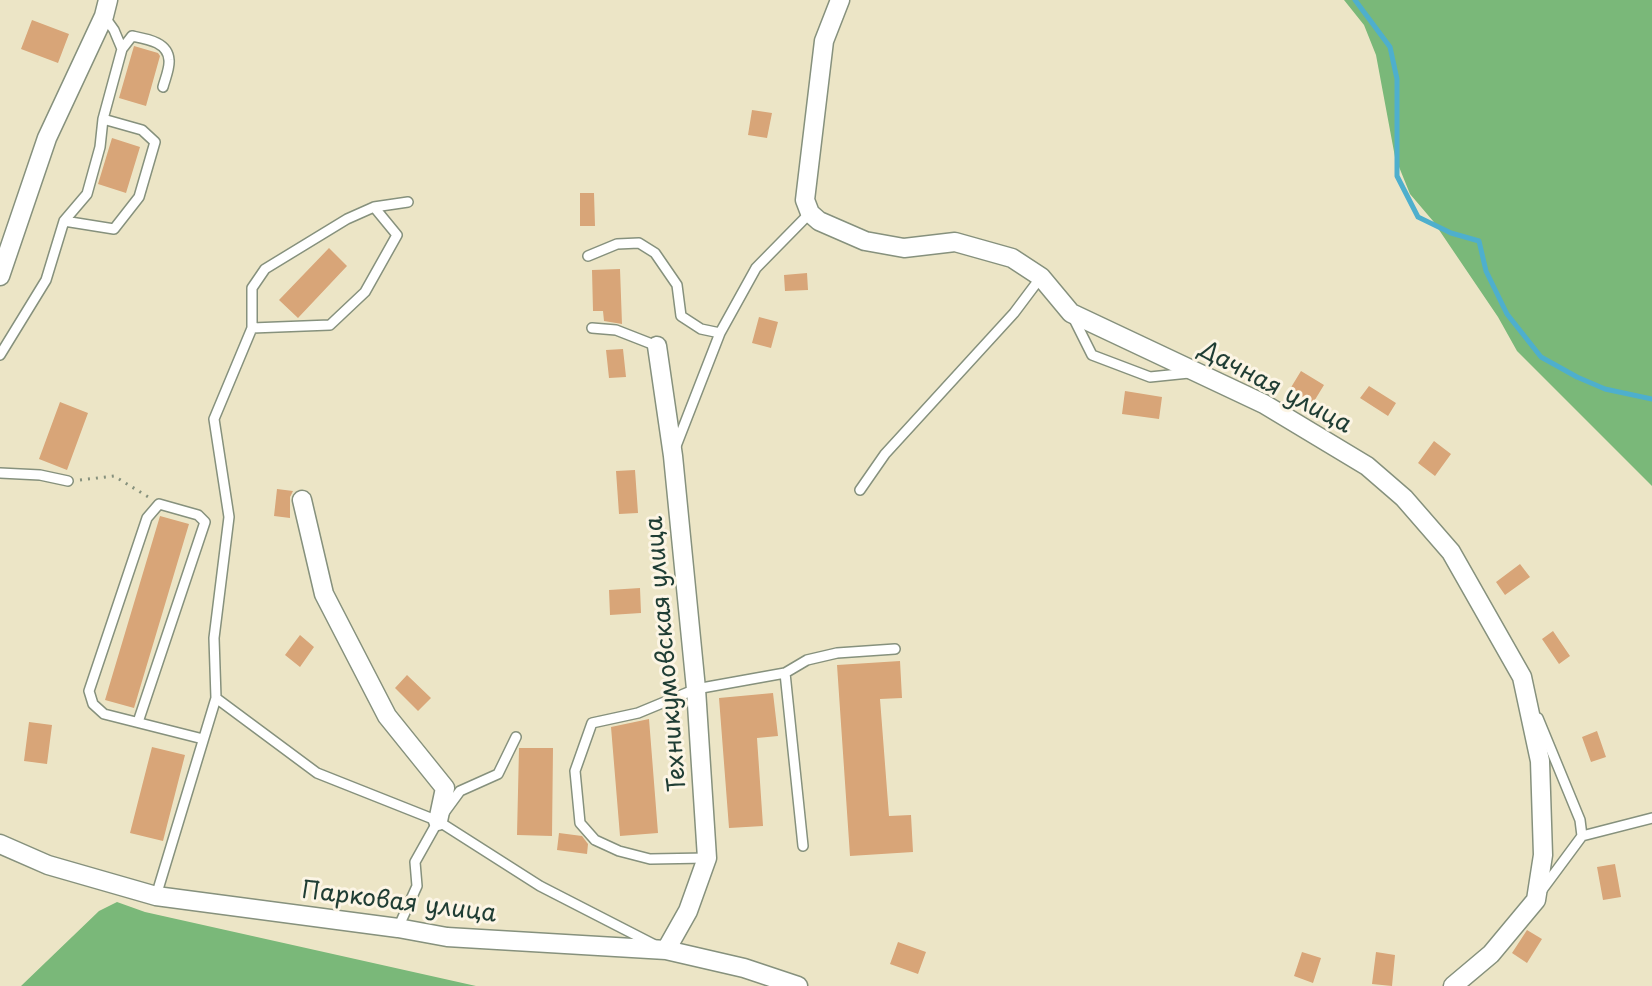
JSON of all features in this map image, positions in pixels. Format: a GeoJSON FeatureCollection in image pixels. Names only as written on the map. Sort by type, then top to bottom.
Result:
{"type":"FeatureCollection","features":[{"type":"Feature","properties":{"kind":"street"},"geometry":{"type":"LineString","coordinates":[[810,213],[805,200],[824,41],[840,0]]}},
{"type":"Feature","properties":{"kind":"street"},"geometry":{"type":"LineString","coordinates":[[0,276],[47,138],[106,8]]}},
{"type":"Feature","properties":{"kind":"street","name":"Дачная улица"},"geometry":{"type":"LineString","coordinates":[[810,213],[819,221],[865,241],[904,248],[955,242],[1012,258],[1041,277],[1071,313],[1264,404],[1367,466],[1404,498],[1451,552],[1522,677],[1540,761],[1543,855],[1536,900]]}},
{"type":"Feature","properties":{"kind":"street","name":"Техникумовская улица"},"geometry":{"type":"LineString","coordinates":[[657,346],[673,456],[696,689],[707,858],[688,911],[666,950]]}},
{"type":"Feature","properties":{"kind":"street"},"geometry":{"type":"LineString","coordinates":[[302,500],[324,594],[387,716],[445,788],[438,821]]}},
{"type":"Feature","properties":{"kind":"street","name":"Парковая улица"},"geometry":{"type":"LineString","coordinates":[[0,844],[48,865],[156,896],[447,937],[666,950],[744,968],[798,986]]}},
{"type":"Feature","properties":{"kind":"street"},"geometry":{"type":"LineString","coordinates":[[1453,986],[1491,954],[1536,900]]}},
{"type":"Feature","properties":{"kind":"lane"},"geometry":{"type":"LineString","coordinates":[[106,8],[122,49]]}},
{"type":"Feature","properties":{"kind":"lane"},"geometry":{"type":"LineString","coordinates":[[0,355],[46,280],[64,221],[87,194],[122,49],[132,36],[164,47],[169,60],[163,87]]}},
{"type":"Feature","properties":{"kind":"lane"},"geometry":{"type":"LineString","coordinates":[[64,221],[114,229],[139,197],[155,142],[142,130],[103,119]]}},
{"type":"Feature","properties":{"kind":"lane"},"geometry":{"type":"LineString","coordinates":[[156,896],[216,698],[214,638],[229,517],[214,419],[252,328],[252,288],[265,269],[347,219],[374,207],[408,202]]}},
{"type":"Feature","properties":{"kind":"lane"},"geometry":{"type":"LineString","coordinates":[[252,328],[330,325],[365,292],[397,235],[374,207]]}},
{"type":"Feature","properties":{"kind":"lane"},"geometry":{"type":"LineString","coordinates":[[673,456],[720,333],[756,268],[810,213]]}},
{"type":"Feature","properties":{"kind":"lane"},"geometry":{"type":"LineString","coordinates":[[588,256],[617,244],[639,243],[655,253],[677,285],[681,316],[701,329],[720,333]]}},
{"type":"Feature","properties":{"kind":"lane"},"geometry":{"type":"LineString","coordinates":[[860,490],[885,454],[1014,313],[1041,277]]}},
{"type":"Feature","properties":{"kind":"lane"},"geometry":{"type":"LineString","coordinates":[[1071,313],[1092,355],[1150,377],[1196,372]]}},
{"type":"Feature","properties":{"kind":"lane"},"geometry":{"type":"LineString","coordinates":[[592,328],[616,330],[657,346]]}},
{"type":"Feature","properties":{"kind":"lane"},"geometry":{"type":"LineString","coordinates":[[0,473],[40,475],[68,481]]}},
{"type":"Feature","properties":{"kind":"lane"},"geometry":{"type":"LineString","coordinates":[[138,722],[205,522],[198,515],[159,504],[147,518],[89,691],[93,704],[104,714],[203,739]]}},
{"type":"Feature","properties":{"kind":"lane"},"geometry":{"type":"LineString","coordinates":[[707,858],[650,859],[619,851],[595,840],[580,823],[575,771],[592,723],[638,713],[696,689],[785,673],[807,660],[837,653],[895,649]]}},
{"type":"Feature","properties":{"kind":"lane"},"geometry":{"type":"LineString","coordinates":[[785,673],[803,846]]}},
{"type":"Feature","properties":{"kind":"lane"},"geometry":{"type":"LineString","coordinates":[[1522,677],[1580,820],[1582,836]]}},
{"type":"Feature","properties":{"kind":"lane"},"geometry":{"type":"LineString","coordinates":[[216,698],[317,773],[438,821],[540,886],[666,950]]}},
{"type":"Feature","properties":{"kind":"lane"},"geometry":{"type":"LineString","coordinates":[[398,928],[417,886],[415,862],[438,821],[460,791],[498,774],[516,737]]}},
{"type":"Feature","properties":{"kind":"lane"},"geometry":{"type":"LineString","coordinates":[[1536,900],[1582,836],[1652,818]]}},
{"type":"Feature","properties":{"kind":"path"},"geometry":{"type":"LineString","coordinates":[[68,481],[114,476],[159,504]]}},
{"type":"Feature","properties":{"kind":"green space"},"geometry":{"type":"Polygon","coordinates":[[[1344,0],[1652,0],[1652,486],[1517,351],[1498,317],[1433,221],[1410,194],[1395,157],[1376,55],[1364,25],[1344,0]]]}},
{"type":"Feature","properties":{"kind":"green space"},"geometry":{"type":"Polygon","coordinates":[[[117,902],[145,912],[476,986],[21,986],[99,911],[117,902]]]}},
{"type":"Feature","properties":{"kind":"building"},"geometry":{"type":"Polygon","coordinates":[[[32,20],[69,34],[58,63],[21,49],[32,20]]]}},
{"type":"Feature","properties":{"kind":"building"},"geometry":{"type":"Polygon","coordinates":[[[134,46],[160,56],[146,106],[119,98],[134,46]]]}},
{"type":"Feature","properties":{"kind":"building"},"geometry":{"type":"Polygon","coordinates":[[[752,110],[772,113],[767,138],[748,135],[752,110]]]}},
{"type":"Feature","properties":{"kind":"building"},"geometry":{"type":"Polygon","coordinates":[[[112,138],[140,147],[126,193],[98,184],[112,138]]]}},
{"type":"Feature","properties":{"kind":"building"},"geometry":{"type":"Polygon","coordinates":[[[580,193],[594,193],[595,226],[580,226],[580,193]]]}},
{"type":"Feature","properties":{"kind":"building"},"geometry":{"type":"Polygon","coordinates":[[[329,248],[347,266],[298,318],[279,300],[329,248]]]}},
{"type":"Feature","properties":{"kind":"building"},"geometry":{"type":"Polygon","coordinates":[[[620,269],[622,324],[604,321],[603,311],[593,311],[592,270],[620,269]]]}},
{"type":"Feature","properties":{"kind":"building"},"geometry":{"type":"Polygon","coordinates":[[[807,273],[808,290],[785,291],[784,275],[807,273]]]}},
{"type":"Feature","properties":{"kind":"building"},"geometry":{"type":"Polygon","coordinates":[[[759,317],[778,322],[771,348],[752,343],[759,317]]]}},
{"type":"Feature","properties":{"kind":"building"},"geometry":{"type":"Polygon","coordinates":[[[623,349],[626,377],[609,378],[606,350],[623,349]]]}},
{"type":"Feature","properties":{"kind":"building"},"geometry":{"type":"Polygon","coordinates":[[[1301,371],[1324,385],[1313,403],[1290,389],[1301,371]]]}},
{"type":"Feature","properties":{"kind":"building"},"geometry":{"type":"Polygon","coordinates":[[[1369,386],[1396,403],[1388,416],[1360,398],[1369,386]]]}},
{"type":"Feature","properties":{"kind":"building"},"geometry":{"type":"Polygon","coordinates":[[[1125,391],[1162,397],[1159,419],[1122,414],[1125,391]]]}},
{"type":"Feature","properties":{"kind":"building"},"geometry":{"type":"Polygon","coordinates":[[[60,402],[88,413],[67,470],[39,459],[60,402]]]}},
{"type":"Feature","properties":{"kind":"building"},"geometry":{"type":"Polygon","coordinates":[[[1434,441],[1451,454],[1435,476],[1418,463],[1434,441]]]}},
{"type":"Feature","properties":{"kind":"building"},"geometry":{"type":"Polygon","coordinates":[[[635,470],[638,513],[619,514],[616,471],[635,470]]]}},
{"type":"Feature","properties":{"kind":"building"},"geometry":{"type":"Polygon","coordinates":[[[277,489],[293,491],[290,518],[274,516],[277,489]]]}},
{"type":"Feature","properties":{"kind":"building"},"geometry":{"type":"Polygon","coordinates":[[[160,516],[189,524],[134,708],[105,700],[160,516]]]}},
{"type":"Feature","properties":{"kind":"building"},"geometry":{"type":"Polygon","coordinates":[[[1520,564],[1530,577],[1505,595],[1496,582],[1520,564]]]}},
{"type":"Feature","properties":{"kind":"building"},"geometry":{"type":"Polygon","coordinates":[[[640,588],[641,613],[610,615],[609,590],[640,588]]]}},
{"type":"Feature","properties":{"kind":"building"},"geometry":{"type":"Polygon","coordinates":[[[1553,631],[1570,656],[1559,664],[1542,639],[1553,631]]]}},
{"type":"Feature","properties":{"kind":"building"},"geometry":{"type":"Polygon","coordinates":[[[300,635],[314,647],[300,667],[285,655],[300,635]]]}},
{"type":"Feature","properties":{"kind":"building"},"geometry":{"type":"Polygon","coordinates":[[[900,661],[902,698],[880,699],[889,816],[911,815],[913,852],[850,856],[837,665],[900,661]]]}},
{"type":"Feature","properties":{"kind":"building"},"geometry":{"type":"Polygon","coordinates":[[[407,675],[431,698],[418,711],[395,688],[407,675]]]}},
{"type":"Feature","properties":{"kind":"building"},"geometry":{"type":"Polygon","coordinates":[[[773,693],[778,736],[757,738],[763,826],[729,828],[719,698],[773,693]]]}},
{"type":"Feature","properties":{"kind":"building"},"geometry":{"type":"Polygon","coordinates":[[[649,719],[658,833],[620,836],[611,727],[649,719]]]}},
{"type":"Feature","properties":{"kind":"building"},"geometry":{"type":"Polygon","coordinates":[[[29,722],[52,725],[47,764],[24,761],[29,722]]]}},
{"type":"Feature","properties":{"kind":"building"},"geometry":{"type":"Polygon","coordinates":[[[1597,731],[1606,757],[1591,762],[1582,737],[1597,731]]]}},
{"type":"Feature","properties":{"kind":"building"},"geometry":{"type":"Polygon","coordinates":[[[152,747],[185,755],[163,841],[130,833],[152,747]]]}},
{"type":"Feature","properties":{"kind":"building"},"geometry":{"type":"Polygon","coordinates":[[[519,748],[553,748],[552,836],[517,835],[519,748]]]}},
{"type":"Feature","properties":{"kind":"building"},"geometry":{"type":"Polygon","coordinates":[[[559,833],[582,836],[588,844],[587,854],[557,850],[559,833]]]}},
{"type":"Feature","properties":{"kind":"building"},"geometry":{"type":"Polygon","coordinates":[[[1615,864],[1621,897],[1603,900],[1597,867],[1615,864]]]}},
{"type":"Feature","properties":{"kind":"building"},"geometry":{"type":"Polygon","coordinates":[[[1527,930],[1542,939],[1527,963],[1512,953],[1527,930]]]}},
{"type":"Feature","properties":{"kind":"building"},"geometry":{"type":"Polygon","coordinates":[[[898,942],[926,952],[918,974],[890,964],[898,942]]]}},
{"type":"Feature","properties":{"kind":"building"},"geometry":{"type":"Polygon","coordinates":[[[1302,952],[1321,958],[1313,983],[1294,976],[1302,952]]]}},
{"type":"Feature","properties":{"kind":"building"},"geometry":{"type":"Polygon","coordinates":[[[1376,952],[1395,955],[1392,986],[1372,984],[1376,952]]]}},
{"type":"Feature","properties":{"kind":"waterway"},"geometry":{"type":"LineString","coordinates":[[1355,0],[1390,47],[1397,79],[1397,176],[1418,217],[1451,233],[1479,241],[1486,271],[1507,314],[1541,357],[1605,389],[1652,399]]}}]}
